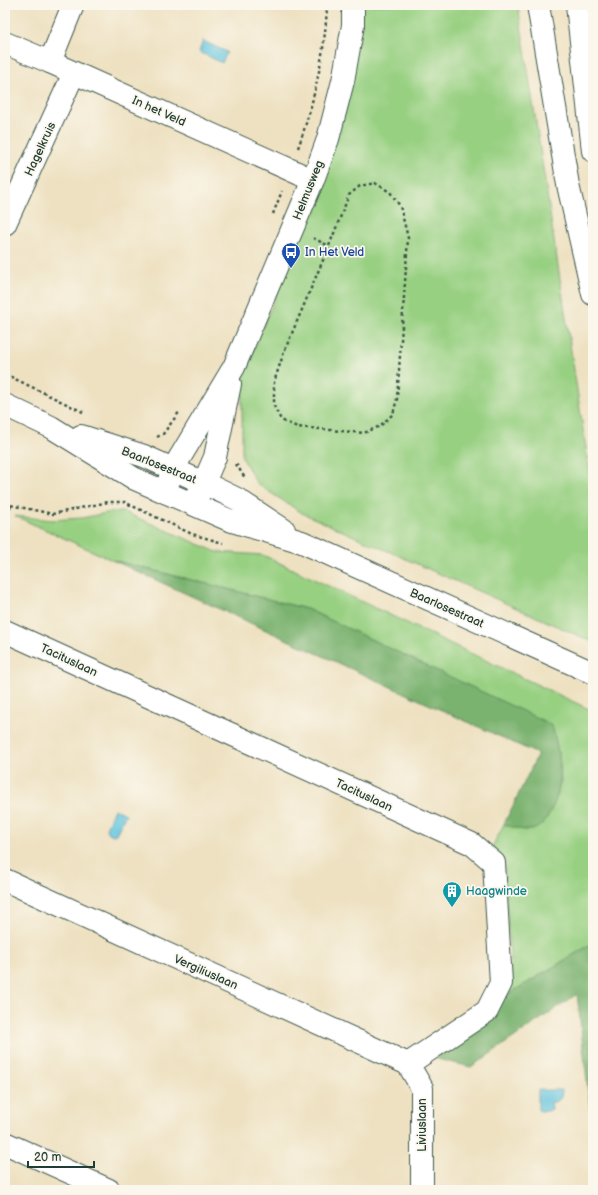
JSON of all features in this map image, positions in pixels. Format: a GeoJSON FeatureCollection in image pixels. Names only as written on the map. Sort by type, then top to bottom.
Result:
{"type":"FeatureCollection","features":[{"type":"Feature","properties":{"kind":"main road"},"geometry":{"type":"LineString","coordinates":[[50,62],[72,5]]}},
{"type":"Feature","properties":{"kind":"main road","name":"Helmusweg"},"geometry":{"type":"LineString","coordinates":[[164,492],[173,469],[234,367],[313,180],[328,139],[343,80],[353,25],[353,5]]}},
{"type":"Feature","properties":{"kind":"main road"},"geometry":{"type":"LineString","coordinates":[[538,5],[568,185],[593,294]]}},
{"type":"Feature","properties":{"kind":"main road"},"geometry":{"type":"LineString","coordinates":[[577,5],[593,151]]}},
{"type":"Feature","properties":{"kind":"main road","name":"In het Veld"},"geometry":{"type":"LineString","coordinates":[[5,43],[313,180]]}},
{"type":"Feature","properties":{"kind":"main road","name":"Hagelkruis"},"geometry":{"type":"LineString","coordinates":[[5,224],[74,73]]}},
{"type":"Feature","properties":{"kind":"main road","name":"Helmusweg"},"geometry":{"type":"LineString","coordinates":[[194,505],[215,457],[234,367]]}},
{"type":"Feature","properties":{"kind":"main road","name":"Baarlosestraat"},"geometry":{"type":"LineString","coordinates":[[5,405],[51,427],[135,479],[229,520],[302,542],[593,673]]}},
{"type":"Feature","properties":{"kind":"main road","name":"Baarlosestraat"},"geometry":{"type":"LineString","coordinates":[[51,427],[144,456],[237,498],[302,542]]}},
{"type":"Feature","properties":{"kind":"main road","name":"Tacituslaan"},"geometry":{"type":"LineString","coordinates":[[5,631],[472,844],[494,863],[500,983],[487,1011],[408,1064]]}},
{"type":"Feature","properties":{"kind":"main road","name":"Vergiliuslaan"},"geometry":{"type":"LineString","coordinates":[[5,880],[408,1064]]}},
{"type":"Feature","properties":{"kind":"main road","name":"Liviuslaan"},"geometry":{"type":"LineString","coordinates":[[408,1064],[422,1088],[422,1190]]}},
{"type":"Feature","properties":{"kind":"main road"},"geometry":{"type":"LineString","coordinates":[[5,1143],[109,1190]]}},
{"type":"Feature","properties":{"kind":"path"},"geometry":{"type":"LineString","coordinates":[[270,220],[291,170],[309,116],[320,68],[327,5]]}},
{"type":"Feature","properties":{"kind":"path"},"geometry":{"type":"LineString","coordinates":[[375,183],[390,192],[400,206],[408,238],[397,399],[393,414],[380,426],[364,433],[297,427],[281,420],[274,406],[274,382],[284,352],[329,246],[349,195],[360,186],[375,183]]}},
{"type":"Feature","properties":{"kind":"path"},"geometry":{"type":"LineString","coordinates":[[293,227],[329,246]]}},
{"type":"Feature","properties":{"kind":"path"},"geometry":{"type":"LineString","coordinates":[[5,374],[90,416]]}},
{"type":"Feature","properties":{"kind":"path"},"geometry":{"type":"LineString","coordinates":[[151,439],[163,434],[181,409]]}},
{"type":"Feature","properties":{"kind":"path"},"geometry":{"type":"LineString","coordinates":[[163,434],[187,446]]}},
{"type":"Feature","properties":{"kind":"path"},"geometry":{"type":"LineString","coordinates":[[215,457],[236,464],[248,483]]}},
{"type":"Feature","properties":{"kind":"path"},"geometry":{"type":"LineString","coordinates":[[5,504],[53,514],[108,502],[124,502],[192,534],[227,544]]}},
{"type":"Feature","properties":{"kind":"path"},"geometry":{"type":"LineString","coordinates":[[5,519],[11,505]]}},
{"type":"Feature","properties":{"kind":"green space"},"geometry":{"type":"Polygon","coordinates":[[[360,5],[518,5],[591,481],[593,505],[593,642],[302,513],[257,484],[242,457],[242,379],[321,185],[360,5]]]}},
{"type":"Feature","properties":{"kind":"green space"},"geometry":{"type":"Polygon","coordinates":[[[111,512],[124,512],[217,552],[263,555],[593,711],[593,943],[507,995],[511,973],[504,867],[492,847],[504,824],[519,829],[561,783],[560,763],[556,743],[307,609],[112,560],[15,516],[52,520],[82,518],[111,512]]]}},
{"type":"Feature","properties":{"kind":"green space"},"geometry":{"type":"Polygon","coordinates":[[[112,560],[307,609],[552,725],[559,759],[560,781],[555,803],[548,817],[539,826],[531,830],[504,824],[538,754],[112,560]]]}},
{"type":"Feature","properties":{"kind":"green space"},"geometry":{"type":"Polygon","coordinates":[[[593,943],[593,1134],[577,994],[471,1067],[437,1059],[438,1055],[492,1013],[507,995],[593,943]]]}},
{"type":"Feature","properties":{"kind":"water"},"geometry":{"type":"Polygon","coordinates":[[[203,41],[227,52],[222,63],[199,52],[203,41]]]}},
{"type":"Feature","properties":{"kind":"water"},"geometry":{"type":"Polygon","coordinates":[[[114,809],[126,814],[116,834],[113,835],[107,832],[106,828],[114,809]]]}},
{"type":"Feature","properties":{"kind":"water"},"geometry":{"type":"Polygon","coordinates":[[[538,1090],[562,1090],[561,1098],[556,1102],[551,1102],[552,1109],[540,1111],[538,1110],[538,1090]]]}},
{"type":"Feature","properties":{"kind":"place","name":"In Het Veld"},"geometry":{"type":"Point","coordinates":[291,269]}},
{"type":"Feature","properties":{"kind":"place","name":"Haagwinde"},"geometry":{"type":"Point","coordinates":[452,908]}}]}
